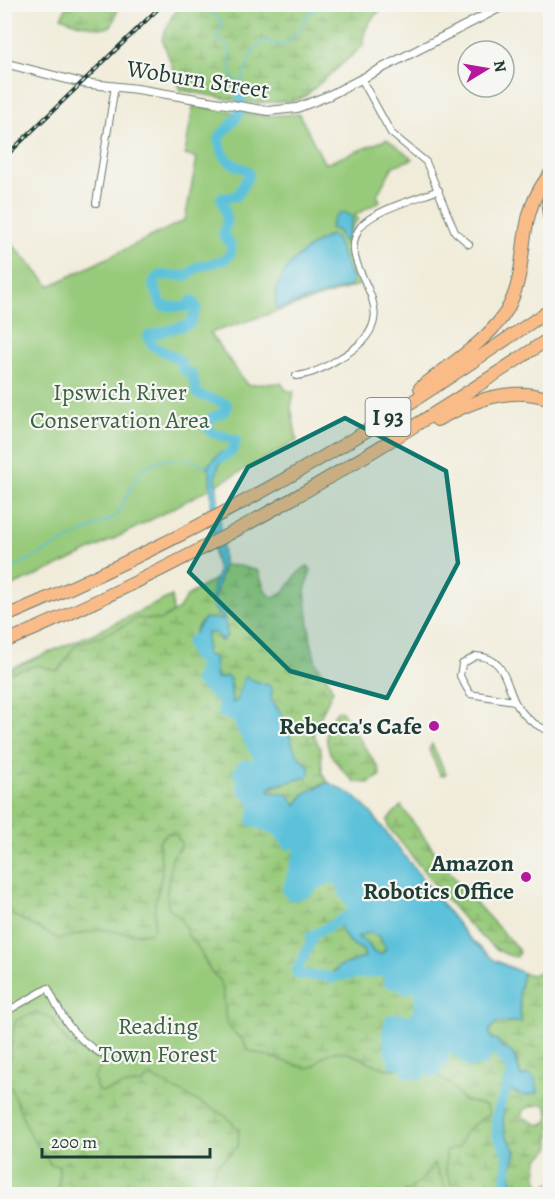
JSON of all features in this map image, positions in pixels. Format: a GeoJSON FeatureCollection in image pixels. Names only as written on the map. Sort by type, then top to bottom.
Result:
{"type":"FeatureCollection","features":[{"type":"Feature","properties":{"kind":"highway"},"geometry":{"type":"LineString","coordinates":[[368,430],[471,346],[503,316],[515,288],[528,212],[550,174]]}},
{"type":"Feature","properties":{"kind":"highway"},"geometry":{"type":"LineString","coordinates":[[550,192],[548,208],[550,221]]}},
{"type":"Feature","properties":{"kind":"highway","name":"I 93"},"geometry":{"type":"LineString","coordinates":[[4,617],[107,572],[215,518],[368,430],[550,310]]}},
{"type":"Feature","properties":{"kind":"highway","name":"I 93"},"geometry":{"type":"LineString","coordinates":[[4,642],[141,581],[217,542],[379,449],[550,338]]}},
{"type":"Feature","properties":{"kind":"highway"},"geometry":{"type":"LineString","coordinates":[[379,449],[481,399],[517,393],[550,399]]}},
{"type":"Feature","properties":{"kind":"street","name":"Woburn Street"},"geometry":{"type":"LineString","coordinates":[[4,63],[82,84],[115,86],[278,111],[297,108],[362,80],[507,4]]}},
{"type":"Feature","properties":{"kind":"street"},"geometry":{"type":"LineString","coordinates":[[362,80],[387,128],[423,158],[439,190],[455,232],[469,244]]}},
{"type":"Feature","properties":{"kind":"street"},"geometry":{"type":"LineString","coordinates":[[96,203],[115,86]]}},
{"type":"Feature","properties":{"kind":"street"},"geometry":{"type":"LineString","coordinates":[[296,376],[316,373],[360,346],[372,330],[375,305],[354,249],[360,227],[372,216],[439,190]]}},
{"type":"Feature","properties":{"kind":"street"},"geometry":{"type":"LineString","coordinates":[[514,701],[470,694],[460,676],[462,663],[476,656],[494,661],[503,670],[514,701],[526,717],[550,731]]}},
{"type":"Feature","properties":{"kind":"street"},"geometry":{"type":"LineString","coordinates":[[4,1013],[48,988],[67,1025],[79,1040],[100,1053]]}},
{"type":"Feature","properties":{"kind":"highlighted area"},"geometry":{"type":"Polygon","coordinates":[[[345,418],[446,471],[458,563],[387,698],[290,671],[189,572],[248,467],[345,418]]]}},
{"type":"Feature","properties":{"kind":"green space"},"geometry":{"type":"Polygon","coordinates":[[[184,4],[387,5],[369,23],[363,46],[304,97],[292,101],[251,103],[181,90],[162,39],[172,16],[184,4]]]}},
{"type":"Feature","properties":{"kind":"green space"},"geometry":{"type":"Polygon","coordinates":[[[68,5],[119,5],[113,23],[109,27],[99,28],[61,17],[68,5]]]}},
{"type":"Feature","properties":{"kind":"green space","name":"Ipswich River Conservation Area"},"geometry":{"type":"Polygon","coordinates":[[[193,106],[264,116],[299,114],[325,164],[387,139],[413,159],[393,166],[377,195],[380,201],[355,215],[358,219],[349,235],[348,251],[359,285],[210,333],[247,385],[281,383],[286,390],[294,392],[291,407],[297,441],[116,537],[5,589],[4,235],[50,286],[185,220],[197,158],[185,155],[193,106]]]}},
{"type":"Feature","properties":{"kind":"green space"},"geometry":{"type":"Polygon","coordinates":[[[223,565],[258,571],[266,592],[274,598],[284,591],[303,569],[308,566],[311,570],[305,591],[311,642],[316,663],[333,690],[313,733],[321,750],[322,773],[328,782],[316,787],[301,798],[296,805],[283,793],[270,792],[269,789],[289,780],[299,779],[309,766],[294,749],[287,724],[271,698],[272,689],[251,680],[237,701],[232,703],[231,685],[216,679],[214,657],[206,655],[207,632],[216,633],[220,641],[227,635],[224,619],[214,602],[215,588],[223,565]]]}},
{"type":"Feature","properties":{"kind":"green space"},"geometry":{"type":"Polygon","coordinates":[[[215,579],[212,600],[223,620],[200,623],[195,631],[196,639],[192,640],[197,644],[194,651],[202,658],[202,673],[208,672],[199,681],[222,700],[231,718],[239,719],[259,758],[246,786],[248,795],[256,803],[253,815],[263,827],[277,830],[289,844],[300,844],[301,848],[287,891],[292,896],[334,878],[339,879],[345,895],[355,908],[347,916],[348,939],[363,950],[365,957],[333,971],[333,976],[368,975],[379,970],[387,971],[387,979],[399,987],[419,984],[420,998],[417,1015],[407,1021],[399,1018],[391,1020],[387,1032],[396,1062],[405,1065],[402,1068],[383,1068],[356,1056],[339,1052],[330,1053],[322,1057],[315,1066],[306,1068],[247,1050],[244,1041],[226,1020],[220,980],[211,972],[196,944],[188,936],[181,918],[168,907],[167,892],[172,858],[182,845],[176,834],[167,833],[159,841],[162,874],[155,903],[154,929],[150,933],[130,934],[100,929],[59,939],[5,911],[5,674],[38,665],[57,671],[77,644],[100,636],[137,618],[161,620],[179,609],[187,596],[215,579]]]}},
{"type":"Feature","properties":{"kind":"green space","name":"Reading Town Forest"},"geometry":{"type":"Polygon","coordinates":[[[172,596],[174,633],[315,933],[404,1064],[417,1075],[421,1074],[422,1068],[425,1067],[434,1073],[484,1060],[503,1194],[5,1194],[5,671],[90,635],[172,596]]]}},
{"type":"Feature","properties":{"kind":"green space"},"geometry":{"type":"Polygon","coordinates":[[[337,711],[342,712],[379,769],[380,776],[368,783],[355,782],[339,766],[329,750],[327,731],[337,711]]]}},
{"type":"Feature","properties":{"kind":"green space"},"geometry":{"type":"Polygon","coordinates":[[[432,744],[446,774],[441,776],[429,750],[432,744]]]}},
{"type":"Feature","properties":{"kind":"green space"},"geometry":{"type":"Polygon","coordinates":[[[401,806],[460,886],[517,948],[519,953],[517,957],[502,953],[467,923],[388,827],[388,819],[401,806]]]}},
{"type":"Feature","properties":{"kind":"green space"},"geometry":{"type":"Polygon","coordinates":[[[369,931],[380,937],[386,949],[381,954],[373,952],[369,944],[357,937],[369,931]]]}},
{"type":"Feature","properties":{"kind":"green space"},"geometry":{"type":"Polygon","coordinates":[[[550,968],[550,1117],[550,1149],[538,1159],[537,1178],[542,1187],[550,1183],[550,1194],[513,1194],[511,1169],[516,1151],[505,1134],[504,1104],[510,1090],[524,1096],[538,1090],[530,1074],[521,1077],[515,1057],[509,1050],[494,1041],[489,1033],[494,1024],[521,1022],[519,992],[523,973],[532,975],[550,968]],[[545,1104],[531,1106],[522,1112],[522,1117],[539,1125],[545,1124],[550,1117],[545,1104]]]}},
{"type":"Feature","properties":{"kind":"green space"},"geometry":{"type":"Polygon","coordinates":[[[36,1012],[54,1019],[57,1028],[67,1041],[81,1051],[105,1062],[94,1077],[97,1090],[103,1092],[142,1083],[150,1076],[224,1115],[239,1129],[238,1147],[217,1165],[212,1178],[191,1194],[59,1194],[59,1165],[51,1165],[29,1133],[5,1073],[9,1065],[15,1021],[36,1012]]]}},
{"type":"Feature","properties":{"kind":"green space"},"geometry":{"type":"Polygon","coordinates":[[[450,1046],[470,1059],[488,1056],[491,1050],[497,1050],[512,1072],[496,1117],[499,1140],[508,1154],[506,1187],[503,1194],[456,1194],[446,1171],[446,1151],[458,1147],[467,1129],[489,1114],[486,1106],[463,1100],[452,1086],[434,1073],[444,1060],[443,1052],[450,1046]]]}},
{"type":"Feature","properties":{"kind":"green space"},"geometry":{"type":"Polygon","coordinates":[[[434,1164],[449,1194],[403,1194],[421,1181],[434,1164]]]}},
{"type":"Feature","properties":{"kind":"water"},"geometry":{"type":"Polygon","coordinates":[[[343,212],[353,217],[344,244],[338,231],[330,228],[334,218],[343,212]]]}},
{"type":"Feature","properties":{"kind":"water"},"geometry":{"type":"Polygon","coordinates":[[[330,235],[335,237],[352,279],[351,286],[277,309],[278,285],[290,264],[309,247],[330,235]]]}},
{"type":"Feature","properties":{"kind":"water"},"geometry":{"type":"Polygon","coordinates":[[[231,449],[234,454],[219,464],[216,475],[223,561],[214,602],[224,615],[227,635],[222,641],[216,633],[207,633],[206,655],[214,657],[216,679],[226,676],[230,679],[232,703],[237,701],[244,677],[270,686],[271,699],[287,724],[294,749],[309,766],[310,773],[307,777],[273,786],[269,789],[270,792],[288,794],[296,805],[305,793],[328,782],[354,796],[371,813],[467,936],[494,960],[523,973],[519,992],[521,1022],[494,1024],[489,1033],[492,1039],[498,1040],[501,1048],[511,1052],[516,1059],[521,1077],[528,1074],[533,1077],[538,1090],[538,1093],[524,1096],[510,1090],[504,1104],[505,1134],[516,1151],[511,1169],[513,1194],[503,1194],[506,1187],[508,1154],[497,1135],[496,1117],[512,1072],[497,1050],[491,1050],[484,1060],[470,1063],[450,1046],[443,1052],[444,1060],[434,1073],[425,1067],[417,1075],[408,1073],[404,1064],[393,1062],[396,1056],[390,1054],[387,1032],[390,1020],[399,1018],[407,1021],[417,1015],[420,998],[419,984],[413,983],[407,989],[394,982],[389,983],[387,971],[333,976],[338,967],[365,957],[363,950],[351,943],[341,930],[340,925],[355,908],[353,904],[339,879],[334,878],[311,886],[308,892],[292,896],[287,891],[301,846],[294,842],[289,845],[277,830],[252,821],[256,803],[244,788],[255,771],[259,758],[239,719],[223,713],[222,700],[198,680],[206,677],[208,672],[201,672],[204,667],[202,659],[196,657],[191,645],[197,644],[191,640],[195,639],[195,631],[205,618],[223,620],[212,606],[212,589],[218,571],[214,556],[210,475],[206,467],[220,453],[231,449]],[[369,932],[357,937],[367,942],[373,952],[381,954],[386,949],[380,937],[369,932]]]}},
{"type":"Feature","properties":{"kind":"waterway"},"geometry":{"type":"LineString","coordinates":[[203,4],[222,22],[217,39],[229,47],[232,76],[239,85]]}},
{"type":"Feature","properties":{"kind":"waterway"},"geometry":{"type":"LineString","coordinates":[[240,87],[249,61],[260,44],[265,40],[275,45],[286,44],[300,30],[308,13],[325,4]]}},
{"type":"Feature","properties":{"kind":"waterway"},"geometry":{"type":"LineString","coordinates":[[222,458],[232,451],[236,440],[212,433],[206,426],[211,418],[226,411],[227,404],[197,394],[192,374],[183,370],[180,360],[153,346],[148,336],[190,324],[197,307],[192,300],[186,307],[162,306],[153,284],[156,278],[161,275],[186,276],[198,267],[224,260],[231,253],[231,245],[223,234],[226,216],[221,198],[237,196],[249,175],[247,170],[227,159],[218,139],[240,112],[240,87]]}},
{"type":"Feature","properties":{"kind":"waterway"},"geometry":{"type":"LineString","coordinates":[[4,572],[116,516],[141,469],[162,459],[191,460],[207,466]]}},
{"type":"Feature","properties":{"kind":"waterway"},"geometry":{"type":"LineString","coordinates":[[195,639],[191,641],[196,642],[196,645],[191,645],[196,657],[202,658],[204,667],[201,672],[208,672],[206,677],[198,680],[222,700],[223,713],[239,719],[241,728],[259,758],[251,777],[244,777],[250,766],[247,764],[242,766],[238,773],[242,780],[243,790],[256,803],[252,821],[277,830],[289,845],[294,842],[301,846],[287,891],[292,896],[308,892],[322,882],[336,878],[339,879],[345,895],[355,908],[347,916],[310,937],[311,942],[296,972],[299,975],[327,976],[330,979],[338,976],[387,971],[389,983],[394,982],[407,989],[414,983],[419,984],[420,998],[417,1015],[407,1021],[399,1018],[390,1020],[387,1032],[390,1054],[396,1056],[393,1062],[404,1064],[408,1073],[421,1074],[422,1068],[425,1067],[434,1073],[444,1060],[443,1052],[450,1046],[470,1063],[484,1060],[491,1050],[497,1050],[512,1072],[496,1117],[497,1135],[508,1154],[506,1187],[503,1194]]}},
{"type":"Feature","properties":{"kind":"railway"},"geometry":{"type":"LineString","coordinates":[[4,158],[163,4]]}},
{"type":"Feature","properties":{"kind":"place","name":"Rebecca's Cafe"},"geometry":{"type":"Point","coordinates":[434,726]}},
{"type":"Feature","properties":{"kind":"place","name":"Amazon Robotics Office"},"geometry":{"type":"Point","coordinates":[526,877]}}]}
